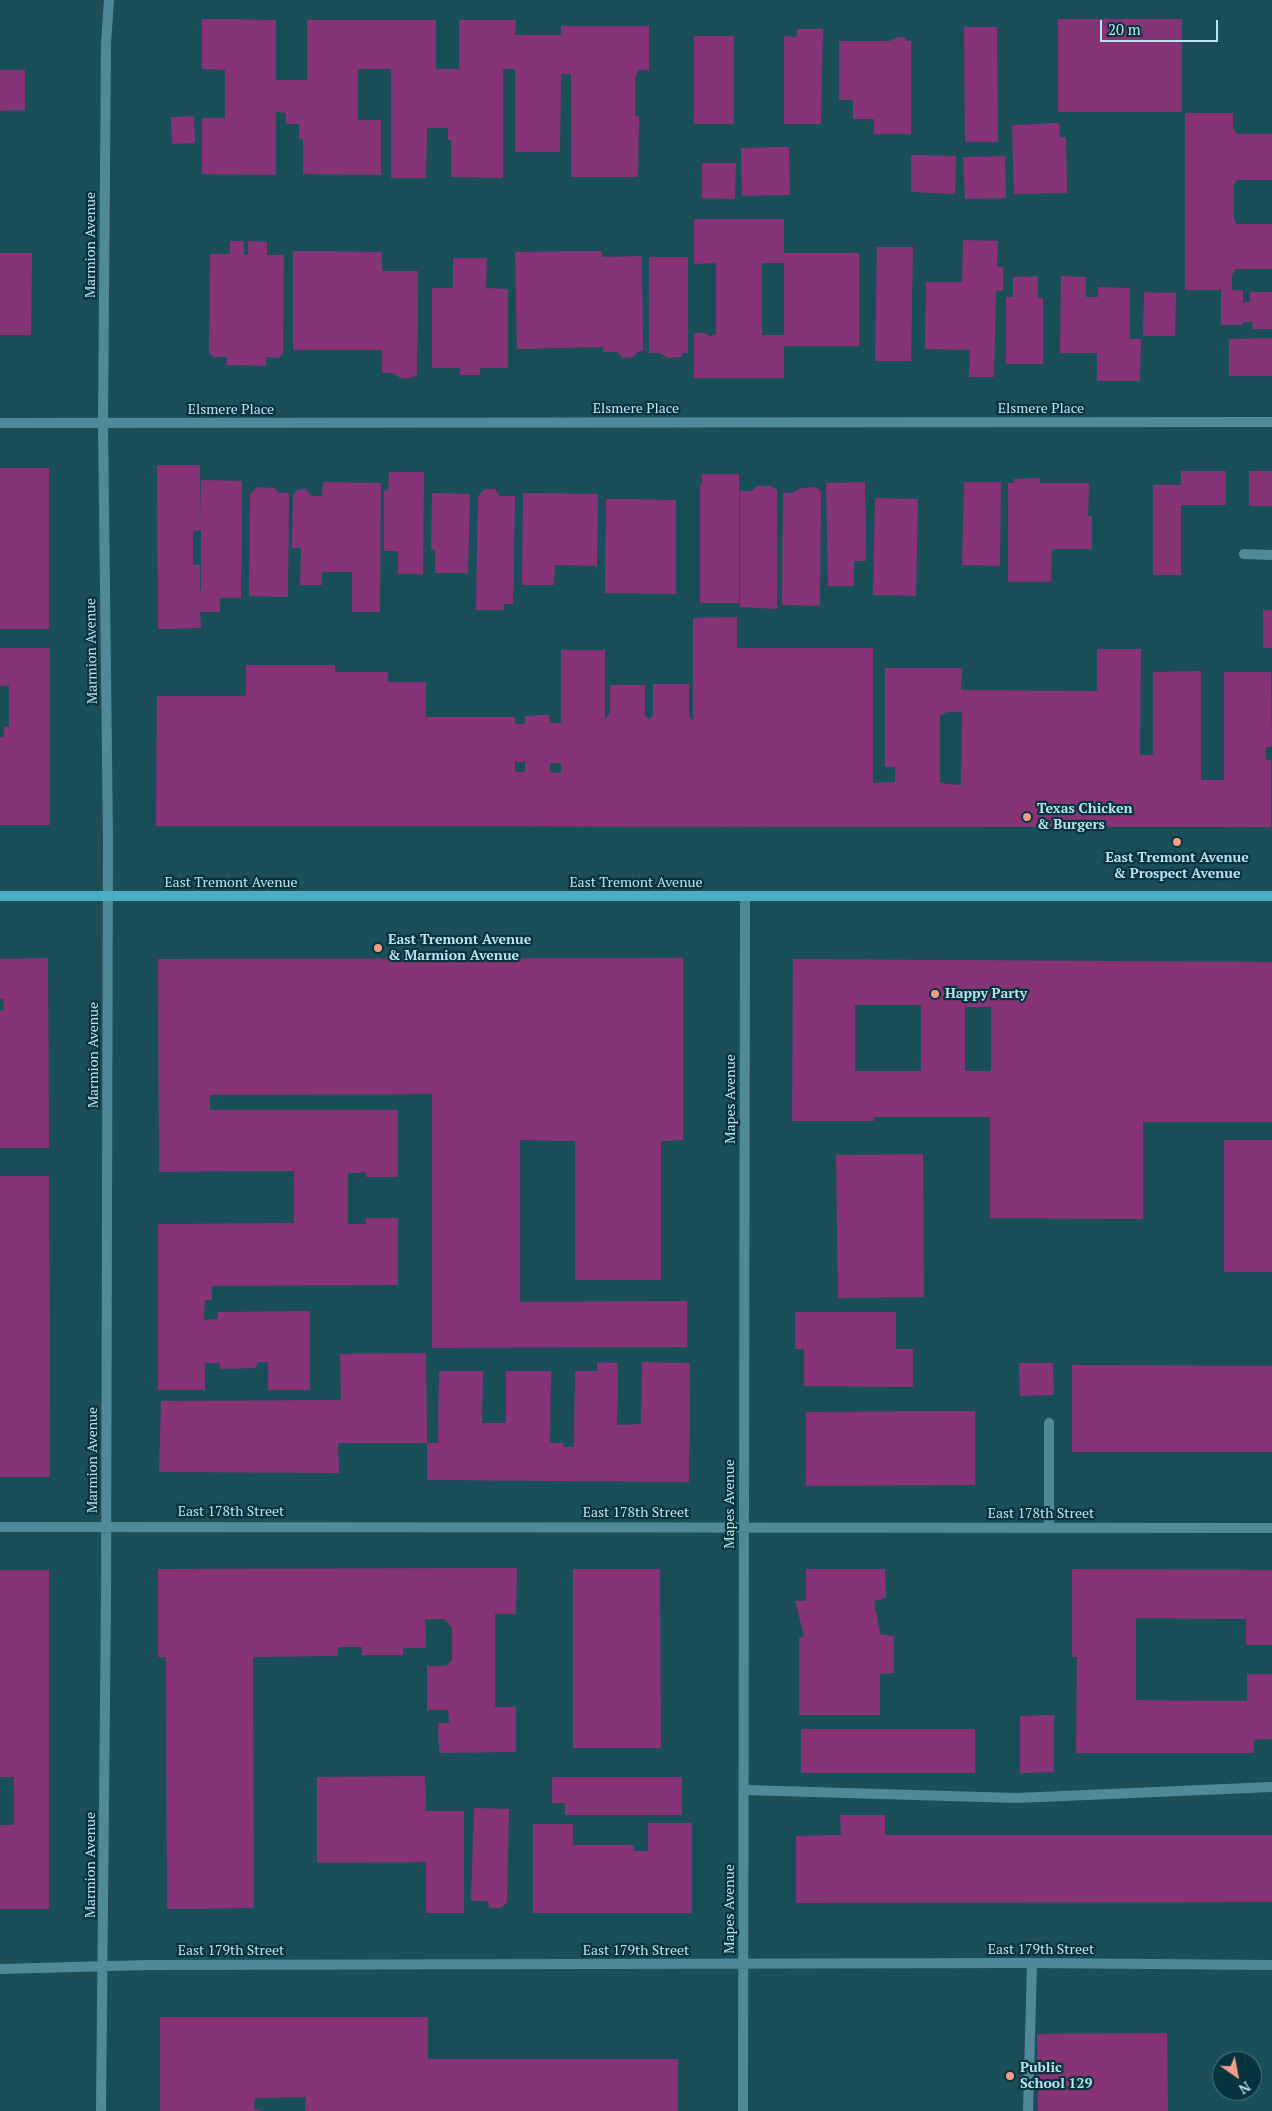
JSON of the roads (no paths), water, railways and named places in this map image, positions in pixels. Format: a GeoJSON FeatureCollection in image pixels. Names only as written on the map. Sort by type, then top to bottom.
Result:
{"type":"FeatureCollection","features":[{"type":"Feature","properties":{"kind":"main road","name":"East Tremont Avenue"},"geometry":{"type":"LineString","coordinates":[[0,896],[1272,896]]}},
{"type":"Feature","properties":{"kind":"street","name":"Marmion Avenue"},"geometry":{"type":"LineString","coordinates":[[101,2111],[106,1526],[107,897],[103,424],[106,43],[109,0]]}},
{"type":"Feature","properties":{"kind":"street","name":"Elsmere Place"},"geometry":{"type":"LineString","coordinates":[[0,423],[1272,422]]}},
{"type":"Feature","properties":{"kind":"street"},"geometry":{"type":"LineString","coordinates":[[1244,554],[1272,555]]}},
{"type":"Feature","properties":{"kind":"street","name":"Mapes Avenue"},"geometry":{"type":"LineString","coordinates":[[743,2111],[745,896]]}},
{"type":"Feature","properties":{"kind":"street"},"geometry":{"type":"LineString","coordinates":[[1049,1423],[1049,1528]]}},
{"type":"Feature","properties":{"kind":"street","name":"East 178th Street"},"geometry":{"type":"LineString","coordinates":[[0,1527],[1272,1528]]}},
{"type":"Feature","properties":{"kind":"street"},"geometry":{"type":"LineString","coordinates":[[744,1790],[1017,1798],[1272,1787]]}},
{"type":"Feature","properties":{"kind":"street"},"geometry":{"type":"LineString","coordinates":[[1028,2111],[1032,1963]]}},
{"type":"Feature","properties":{"kind":"street","name":"East 179th Street"},"geometry":{"type":"LineString","coordinates":[[0,1969],[103,1966],[1032,1963],[1272,1965]]}},
{"type":"Feature","properties":{"kind":"place","name":"Texas Chicken & Burgers"},"geometry":{"type":"Point","coordinates":[1027,817]}},
{"type":"Feature","properties":{"kind":"place","name":"East Tremont Avenue & Prospect Avenue"},"geometry":{"type":"Point","coordinates":[1177,842]}},
{"type":"Feature","properties":{"kind":"place","name":"East Tremont Avenue & Marmion Avenue"},"geometry":{"type":"Point","coordinates":[378,948]}},
{"type":"Feature","properties":{"kind":"place","name":"Happy Party"},"geometry":{"type":"Point","coordinates":[935,994]}},
{"type":"Feature","properties":{"kind":"place","name":"Public School 129"},"geometry":{"type":"Point","coordinates":[1010,2076]}}]}
